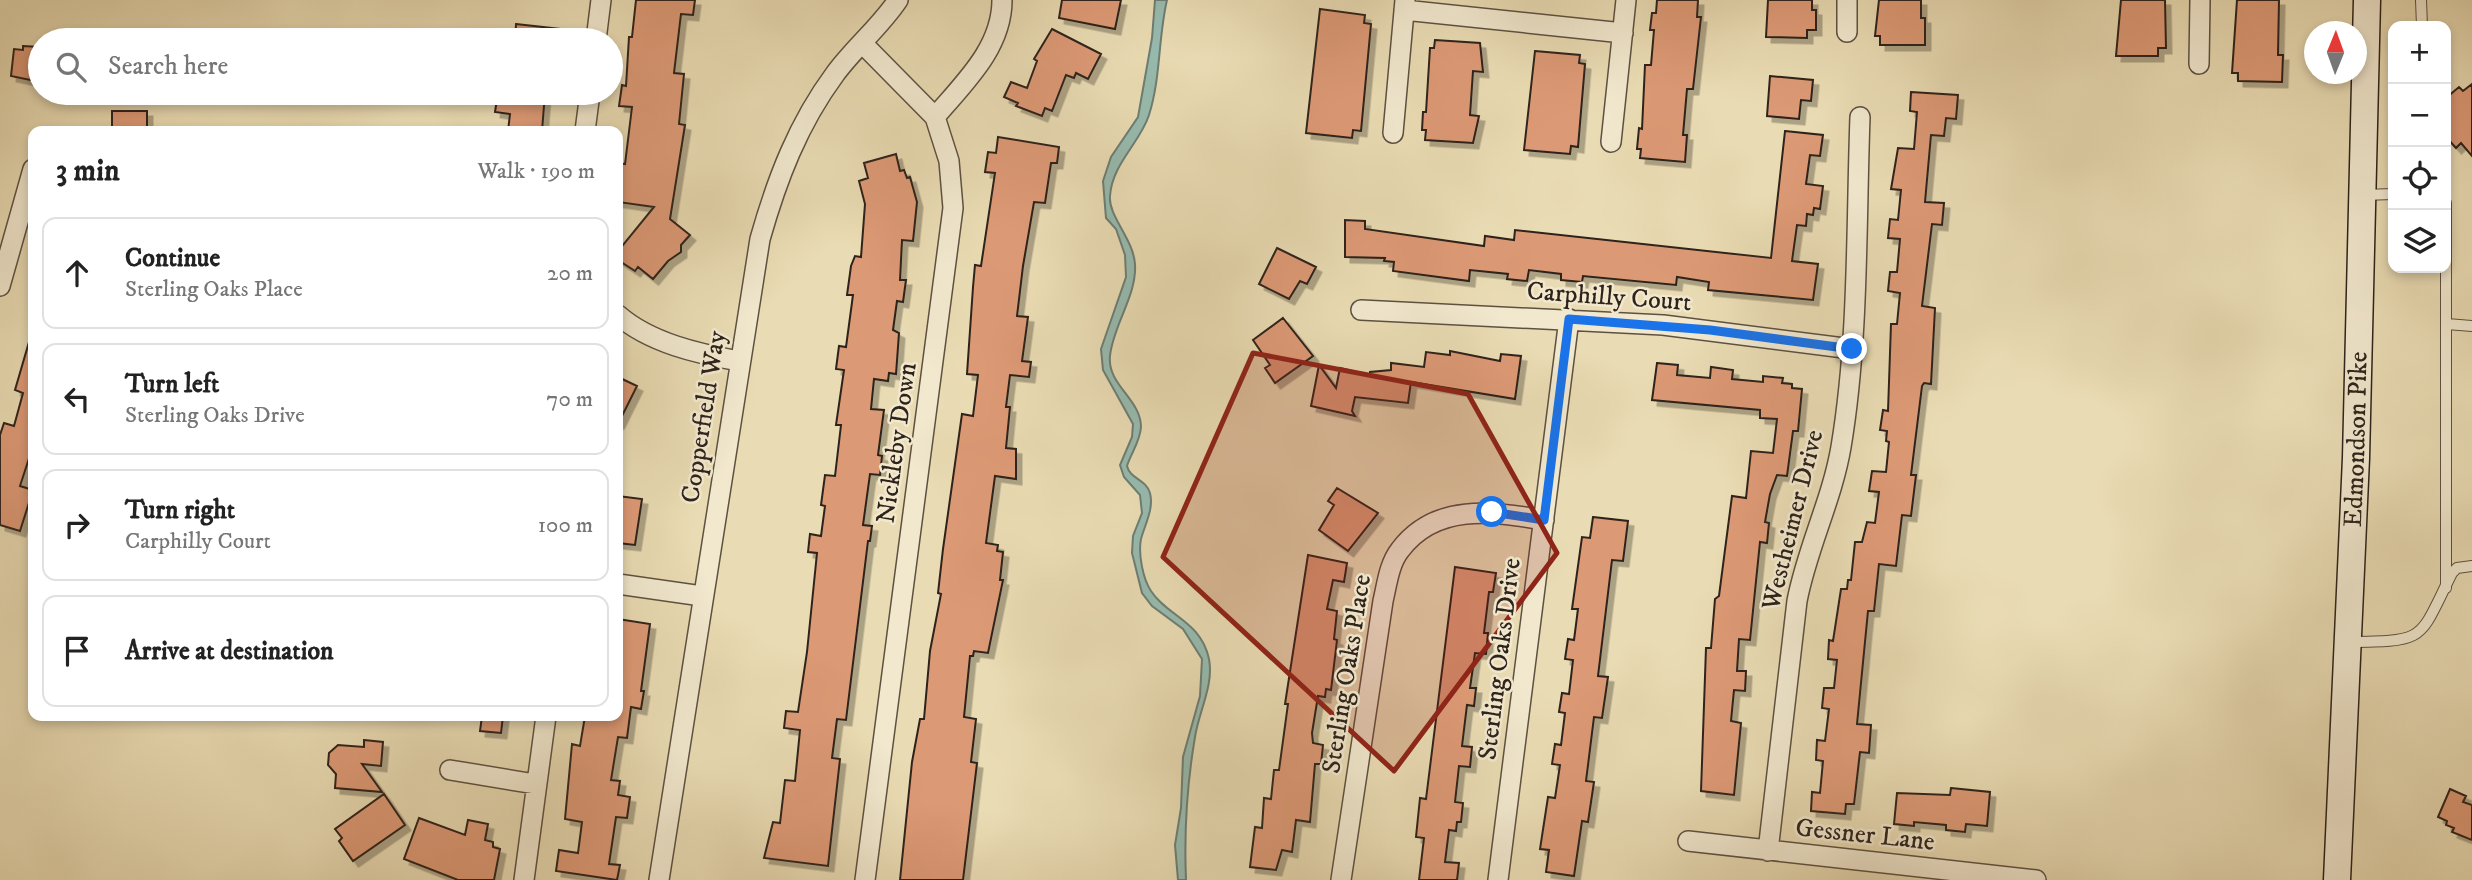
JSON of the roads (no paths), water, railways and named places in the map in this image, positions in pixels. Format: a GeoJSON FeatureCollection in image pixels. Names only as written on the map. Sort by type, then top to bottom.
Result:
{"type":"FeatureCollection","features":[{"type":"Feature","properties":{"kind":"main road","name":"Edmondson Pike"},"geometry":{"type":"LineString","coordinates":[[2337,880],[2348,642],[2367,0]]}},
{"type":"Feature","properties":{"kind":"street"},"geometry":{"type":"LineString","coordinates":[[598,28],[601,0]]}},
{"type":"Feature","properties":{"kind":"street","name":"Copperfield Way"},"geometry":{"type":"LineString","coordinates":[[659,880],[760,239],[773,193],[793,143],[814,104],[837,71],[863,44],[898,0]]}},
{"type":"Feature","properties":{"kind":"street"},"geometry":{"type":"LineString","coordinates":[[935,117],[968,79],[993,42],[1002,18],[1002,0]]}},
{"type":"Feature","properties":{"kind":"street"},"geometry":{"type":"LineString","coordinates":[[1611,142],[1626,0]]}},
{"type":"Feature","properties":{"kind":"street"},"geometry":{"type":"LineString","coordinates":[[1847,0],[1847,32]]}},
{"type":"Feature","properties":{"kind":"street"},"geometry":{"type":"LineString","coordinates":[[2199,64],[2200,0]]}},
{"type":"Feature","properties":{"kind":"street"},"geometry":{"type":"LineString","coordinates":[[1393,133],[1405,5],[1623,33]]}},
{"type":"Feature","properties":{"kind":"street","name":"Nickleby Down"},"geometry":{"type":"LineString","coordinates":[[863,44],[935,117],[951,172],[952,223],[865,880]]}},
{"type":"Feature","properties":{"kind":"street"},"geometry":{"type":"LineString","coordinates":[[586,126],[588,105]]}},
{"type":"Feature","properties":{"kind":"street","name":"Westheimer Drive"},"geometry":{"type":"LineString","coordinates":[[1768,851],[1797,601],[1804,566],[1838,466],[1852,349],[1860,117]]}},
{"type":"Feature","properties":{"kind":"street"},"geometry":{"type":"LineString","coordinates":[[0,286],[28,187]]}},
{"type":"Feature","properties":{"kind":"street","name":"Carphilly Court"},"geometry":{"type":"LineString","coordinates":[[1361,310],[1569,319],[1710,330],[1852,349]]}},
{"type":"Feature","properties":{"kind":"street"},"geometry":{"type":"LineString","coordinates":[[623,318],[677,345],[702,354],[739,361]]}},
{"type":"Feature","properties":{"kind":"street","name":"Sterling Oaks Drive"},"geometry":{"type":"LineString","coordinates":[[1498,880],[1569,319]]}},
{"type":"Feature","properties":{"kind":"street","name":"Sterling Oaks Place"},"geometry":{"type":"LineString","coordinates":[[1341,880],[1382,601],[1391,566],[1399,551],[1426,527],[1460,514],[1492,512],[1544,520]]}},
{"type":"Feature","properties":{"kind":"street"},"geometry":{"type":"LineString","coordinates":[[623,585],[702,596]]}},
{"type":"Feature","properties":{"kind":"street"},"geometry":{"type":"LineString","coordinates":[[524,880],[545,721]]}},
{"type":"Feature","properties":{"kind":"street"},"geometry":{"type":"LineString","coordinates":[[450,770],[535,784]]}},
{"type":"Feature","properties":{"kind":"street","name":"Gessner Lane"},"geometry":{"type":"LineString","coordinates":[[1688,841],[2036,880]]}},
{"type":"Feature","properties":{"kind":"lane"},"geometry":{"type":"LineString","coordinates":[[2421,0],[2422,21]]}},
{"type":"Feature","properties":{"kind":"lane"},"geometry":{"type":"LineString","coordinates":[[2362,195],[2388,194]]}},
{"type":"Feature","properties":{"kind":"lane"},"geometry":{"type":"LineString","coordinates":[[2446,210],[2446,588]]}},
{"type":"Feature","properties":{"kind":"lane"},"geometry":{"type":"LineString","coordinates":[[2447,324],[2472,326]]}},
{"type":"Feature","properties":{"kind":"lane"},"geometry":{"type":"LineString","coordinates":[[2348,642],[2394,641],[2412,636],[2427,626],[2457,568],[2472,566]]}},
{"type":"Feature","properties":{"kind":"water"},"geometry":{"type":"Polygon","coordinates":[[[1155,0],[1167,0],[1153,101],[1145,125],[1116,174],[1110,196],[1110,204],[1133,254],[1135,276],[1115,333],[1110,366],[1118,384],[1140,417],[1140,432],[1127,466],[1131,474],[1148,488],[1151,499],[1140,545],[1146,580],[1158,600],[1199,636],[1209,659],[1209,678],[1190,772],[1186,880],[1178,880],[1175,845],[1181,808],[1183,757],[1200,696],[1202,659],[1183,629],[1152,606],[1142,593],[1132,553],[1133,536],[1142,513],[1140,495],[1124,477],[1120,465],[1132,437],[1133,424],[1103,370],[1101,349],[1126,277],[1125,255],[1116,229],[1106,218],[1103,181],[1111,157],[1138,117],[1152,38],[1155,0]]]}}]}
